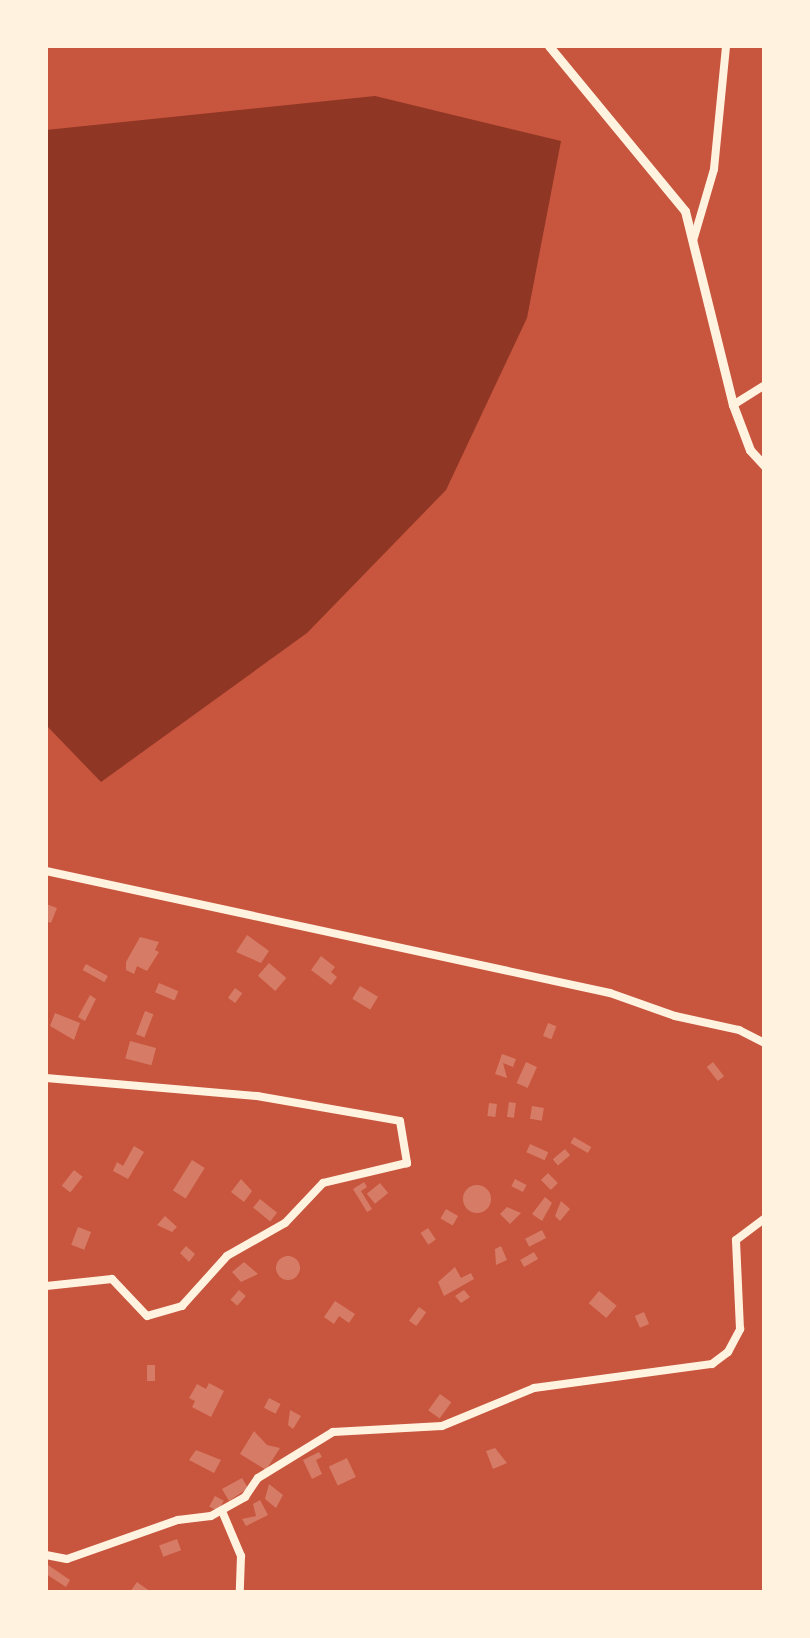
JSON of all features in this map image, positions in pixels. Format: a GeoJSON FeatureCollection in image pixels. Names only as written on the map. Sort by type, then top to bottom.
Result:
{"type":"FeatureCollection","features":[{"type":"Feature","properties":{"kind":"street"},"geometry":{"type":"LineString","coordinates":[[549,46],[685,211],[733,405],[750,450],[764,465]]}},
{"type":"Feature","properties":{"kind":"street"},"geometry":{"type":"LineString","coordinates":[[693,242],[714,169],[726,46]]}},
{"type":"Feature","properties":{"kind":"street"},"geometry":{"type":"LineString","coordinates":[[733,405],[764,386]]}},
{"type":"Feature","properties":{"kind":"street"},"geometry":{"type":"LineString","coordinates":[[46,871],[610,993],[675,1016],[739,1030],[764,1043]]}},
{"type":"Feature","properties":{"kind":"street"},"geometry":{"type":"LineString","coordinates":[[46,1078],[257,1096],[400,1121],[407,1163],[323,1183],[285,1223],[227,1256],[182,1306],[147,1316],[112,1279],[46,1286]]}},
{"type":"Feature","properties":{"kind":"street"},"geometry":{"type":"LineString","coordinates":[[46,1555],[67,1559],[147,1530],[222,1511],[245,1497],[258,1478],[333,1432],[442,1426],[534,1388],[712,1364],[728,1352],[740,1329],[736,1240],[764,1219]]}},
{"type":"Feature","properties":{"kind":"street"},"geometry":{"type":"LineString","coordinates":[[222,1511],[241,1556],[240,1592]]}},
{"type":"Feature","properties":{"kind":"shaded area"},"geometry":{"type":"Polygon","coordinates":[[[375,96],[561,141],[527,318],[446,490],[307,633],[101,782],[46,725],[46,130],[375,96]]]}},
{"type":"Feature","properties":{"kind":"building"},"geometry":{"type":"Polygon","coordinates":[[[46,904],[57,908],[51,923],[46,921],[46,904]]]}},
{"type":"Feature","properties":{"kind":"building"},"geometry":{"type":"Polygon","coordinates":[[[247,935],[269,951],[261,963],[236,952],[247,935]]]}},
{"type":"Feature","properties":{"kind":"building"},"geometry":{"type":"Polygon","coordinates":[[[140,937],[159,942],[155,950],[159,952],[147,971],[137,966],[134,974],[126,970],[126,962],[140,937]]]}},
{"type":"Feature","properties":{"kind":"building"},"geometry":{"type":"Polygon","coordinates":[[[321,956],[335,967],[331,972],[337,977],[331,985],[311,970],[321,956]]]}},
{"type":"Feature","properties":{"kind":"building"},"geometry":{"type":"Polygon","coordinates":[[[269,963],[286,978],[275,991],[258,976],[269,963]]]}},
{"type":"Feature","properties":{"kind":"building"},"geometry":{"type":"Polygon","coordinates":[[[86,964],[108,976],[104,982],[83,970],[86,964]]]}},
{"type":"Feature","properties":{"kind":"building"},"geometry":{"type":"Polygon","coordinates":[[[159,983],[178,991],[174,1000],[155,992],[159,983]]]}},
{"type":"Feature","properties":{"kind":"building"},"geometry":{"type":"Polygon","coordinates":[[[360,986],[378,997],[370,1010],[352,999],[360,986]]]}},
{"type":"Feature","properties":{"kind":"building"},"geometry":{"type":"Polygon","coordinates":[[[235,988],[242,993],[235,1003],[228,998],[235,988]]]}},
{"type":"Feature","properties":{"kind":"building"},"geometry":{"type":"Polygon","coordinates":[[[90,995],[96,999],[85,1021],[78,1017],[90,995]]]}},
{"type":"Feature","properties":{"kind":"building"},"geometry":{"type":"Polygon","coordinates":[[[145,1011],[153,1014],[144,1038],[136,1034],[145,1011]]]}},
{"type":"Feature","properties":{"kind":"building"},"geometry":{"type":"Polygon","coordinates":[[[55,1013],[80,1023],[74,1040],[50,1026],[55,1013]]]}},
{"type":"Feature","properties":{"kind":"building"},"geometry":{"type":"Polygon","coordinates":[[[548,1023],[556,1026],[551,1039],[543,1036],[548,1023]]]}},
{"type":"Feature","properties":{"kind":"building"},"geometry":{"type":"Polygon","coordinates":[[[130,1041],[156,1048],[151,1065],[125,1058],[130,1041]]]}},
{"type":"Feature","properties":{"kind":"building"},"geometry":{"type":"Polygon","coordinates":[[[502,1054],[516,1059],[513,1067],[503,1063],[507,1078],[495,1074],[502,1054]]]}},
{"type":"Feature","properties":{"kind":"building"},"geometry":{"type":"Polygon","coordinates":[[[526,1062],[537,1067],[528,1088],[517,1083],[526,1062]]]}},
{"type":"Feature","properties":{"kind":"building"},"geometry":{"type":"Polygon","coordinates":[[[713,1062],[724,1076],[718,1081],[707,1067],[713,1062]]]}},
{"type":"Feature","properties":{"kind":"building"},"geometry":{"type":"Polygon","coordinates":[[[509,1102],[516,1103],[514,1118],[507,1117],[509,1102]]]}},
{"type":"Feature","properties":{"kind":"building"},"geometry":{"type":"Polygon","coordinates":[[[489,1103],[497,1104],[495,1117],[487,1116],[489,1103]]]}},
{"type":"Feature","properties":{"kind":"building"},"geometry":{"type":"Polygon","coordinates":[[[532,1106],[544,1108],[542,1121],[530,1119],[532,1106]]]}},
{"type":"Feature","properties":{"kind":"building"},"geometry":{"type":"Polygon","coordinates":[[[574,1137],[591,1147],[588,1153],[570,1143],[574,1137]]]}},
{"type":"Feature","properties":{"kind":"building"},"geometry":{"type":"Polygon","coordinates":[[[530,1144],[548,1152],[545,1160],[526,1152],[530,1144]]]}},
{"type":"Feature","properties":{"kind":"building"},"geometry":{"type":"Polygon","coordinates":[[[134,1146],[144,1152],[128,1179],[113,1171],[117,1162],[123,1166],[134,1146]]]}},
{"type":"Feature","properties":{"kind":"building"},"geometry":{"type":"Polygon","coordinates":[[[565,1149],[570,1155],[558,1165],[553,1159],[565,1149]]]}},
{"type":"Feature","properties":{"kind":"building"},"geometry":{"type":"Polygon","coordinates":[[[192,1160],[205,1168],[186,1198],[173,1191],[192,1160]]]}},
{"type":"Feature","properties":{"kind":"building"},"geometry":{"type":"Polygon","coordinates":[[[74,1170],[83,1177],[70,1193],[62,1186],[74,1170]]]}},
{"type":"Feature","properties":{"kind":"building"},"geometry":{"type":"Polygon","coordinates":[[[548,1173],[558,1183],[551,1190],[541,1180],[548,1173]]]}},
{"type":"Feature","properties":{"kind":"building"},"geometry":{"type":"Polygon","coordinates":[[[241,1179],[252,1191],[244,1202],[231,1192],[241,1179]]]}},
{"type":"Feature","properties":{"kind":"building"},"geometry":{"type":"Polygon","coordinates":[[[515,1179],[527,1185],[523,1192],[511,1186],[515,1179]]]}},
{"type":"Feature","properties":{"kind":"building"},"geometry":{"type":"Polygon","coordinates":[[[364,1182],[367,1187],[361,1191],[372,1209],[367,1212],[353,1189],[364,1182]]]}},
{"type":"Feature","properties":{"kind":"building"},"geometry":{"type":"Polygon","coordinates":[[[380,1183],[388,1193],[375,1204],[367,1194],[380,1183]]]}},
{"type":"Feature","properties":{"kind":"building"},"geometry":{"type":"Polygon","coordinates":[[[477,1185],[487,1189],[491,1199],[487,1209],[477,1213],[467,1209],[463,1199],[467,1189],[477,1185]]]}},
{"type":"Feature","properties":{"kind":"building"},"geometry":{"type":"Polygon","coordinates":[[[545,1197],[552,1203],[542,1221],[532,1214],[545,1197]]]}},
{"type":"Feature","properties":{"kind":"building"},"geometry":{"type":"Polygon","coordinates":[[[260,1199],[277,1213],[270,1221],[253,1208],[260,1199]]]}},
{"type":"Feature","properties":{"kind":"building"},"geometry":{"type":"Polygon","coordinates":[[[561,1201],[570,1209],[560,1221],[555,1216],[561,1201]]]}},
{"type":"Feature","properties":{"kind":"building"},"geometry":{"type":"Polygon","coordinates":[[[507,1207],[521,1213],[510,1224],[500,1214],[507,1207]]]}},
{"type":"Feature","properties":{"kind":"building"},"geometry":{"type":"Polygon","coordinates":[[[446,1209],[458,1216],[453,1226],[440,1219],[446,1209]]]}},
{"type":"Feature","properties":{"kind":"building"},"geometry":{"type":"Polygon","coordinates":[[[165,1216],[177,1227],[172,1232],[157,1225],[165,1216]]]}},
{"type":"Feature","properties":{"kind":"building"},"geometry":{"type":"Polygon","coordinates":[[[78,1227],[91,1232],[84,1250],[71,1245],[78,1227]]]}},
{"type":"Feature","properties":{"kind":"building"},"geometry":{"type":"Polygon","coordinates":[[[428,1228],[436,1240],[428,1245],[421,1233],[428,1228]]]}},
{"type":"Feature","properties":{"kind":"building"},"geometry":{"type":"Polygon","coordinates":[[[542,1230],[546,1238],[529,1247],[525,1239],[542,1230]]]}},
{"type":"Feature","properties":{"kind":"building"},"geometry":{"type":"Polygon","coordinates":[[[186,1246],[195,1254],[189,1262],[180,1253],[186,1246]]]}},
{"type":"Feature","properties":{"kind":"building"},"geometry":{"type":"Polygon","coordinates":[[[501,1246],[507,1260],[496,1265],[495,1249],[501,1246]]]}},
{"type":"Feature","properties":{"kind":"building"},"geometry":{"type":"Polygon","coordinates":[[[534,1252],[538,1259],[524,1267],[520,1260],[534,1252]]]}},
{"type":"Feature","properties":{"kind":"building"},"geometry":{"type":"Polygon","coordinates":[[[288,1256],[299,1263],[300,1268],[293,1279],[288,1280],[277,1273],[276,1268],[283,1257],[288,1256]]]}},
{"type":"Feature","properties":{"kind":"building"},"geometry":{"type":"Polygon","coordinates":[[[244,1262],[258,1274],[241,1282],[232,1272],[244,1262]]]}},
{"type":"Feature","properties":{"kind":"building"},"geometry":{"type":"Polygon","coordinates":[[[455,1267],[461,1278],[471,1273],[474,1279],[444,1296],[438,1282],[455,1267]]]}},
{"type":"Feature","properties":{"kind":"building"},"geometry":{"type":"Polygon","coordinates":[[[239,1290],[246,1296],[237,1306],[230,1300],[239,1290]]]}},
{"type":"Feature","properties":{"kind":"building"},"geometry":{"type":"Polygon","coordinates":[[[464,1290],[470,1297],[461,1303],[455,1296],[464,1290]]]}},
{"type":"Feature","properties":{"kind":"building"},"geometry":{"type":"Polygon","coordinates":[[[599,1291],[617,1306],[606,1318],[589,1303],[599,1291]]]}},
{"type":"Feature","properties":{"kind":"building"},"geometry":{"type":"Polygon","coordinates":[[[335,1301],[355,1314],[349,1323],[339,1316],[334,1324],[324,1317],[335,1301]]]}},
{"type":"Feature","properties":{"kind":"building"},"geometry":{"type":"Polygon","coordinates":[[[419,1307],[426,1312],[416,1326],[409,1321],[419,1307]]]}},
{"type":"Feature","properties":{"kind":"building"},"geometry":{"type":"Polygon","coordinates":[[[644,1312],[649,1324],[640,1328],[635,1316],[644,1312]]]}},
{"type":"Feature","properties":{"kind":"building"},"geometry":{"type":"Polygon","coordinates":[[[147,1365],[155,1365],[155,1381],[147,1381],[147,1365]]]}},
{"type":"Feature","properties":{"kind":"building"},"geometry":{"type":"Polygon","coordinates":[[[209,1383],[224,1391],[211,1417],[192,1407],[195,1401],[189,1398],[197,1384],[206,1389],[209,1383]]]}},
{"type":"Feature","properties":{"kind":"building"},"geometry":{"type":"Polygon","coordinates":[[[440,1394],[451,1402],[440,1418],[428,1410],[440,1394]]]}},
{"type":"Feature","properties":{"kind":"building"},"geometry":{"type":"Polygon","coordinates":[[[269,1398],[281,1404],[276,1414],[264,1408],[269,1398]]]}},
{"type":"Feature","properties":{"kind":"building"},"geometry":{"type":"Polygon","coordinates":[[[290,1410],[301,1416],[293,1429],[288,1425],[290,1410]]]}},
{"type":"Feature","properties":{"kind":"building"},"geometry":{"type":"Polygon","coordinates":[[[254,1431],[267,1445],[280,1448],[266,1470],[240,1454],[254,1431]]]}},
{"type":"Feature","properties":{"kind":"building"},"geometry":{"type":"Polygon","coordinates":[[[495,1448],[507,1463],[493,1469],[486,1451],[495,1448]]]}},
{"type":"Feature","properties":{"kind":"building"},"geometry":{"type":"Polygon","coordinates":[[[196,1450],[221,1460],[214,1473],[189,1460],[196,1450]]]}},
{"type":"Feature","properties":{"kind":"building"},"geometry":{"type":"Polygon","coordinates":[[[319,1452],[322,1457],[316,1460],[322,1474],[312,1479],[303,1460],[319,1452]]]}},
{"type":"Feature","properties":{"kind":"building"},"geometry":{"type":"Polygon","coordinates":[[[347,1458],[356,1477],[338,1485],[329,1466],[347,1458]]]}},
{"type":"Feature","properties":{"kind":"building"},"geometry":{"type":"Polygon","coordinates":[[[242,1478],[248,1488],[229,1501],[222,1489],[242,1478]]]}},
{"type":"Feature","properties":{"kind":"building"},"geometry":{"type":"Polygon","coordinates":[[[269,1484],[283,1495],[276,1508],[265,1499],[269,1484]]]}},
{"type":"Feature","properties":{"kind":"building"},"geometry":{"type":"Polygon","coordinates":[[[215,1496],[224,1501],[218,1511],[209,1506],[215,1496]]]}},
{"type":"Feature","properties":{"kind":"building"},"geometry":{"type":"Polygon","coordinates":[[[260,1500],[268,1515],[246,1526],[242,1519],[256,1516],[253,1504],[260,1500]]]}},
{"type":"Feature","properties":{"kind":"building"},"geometry":{"type":"Polygon","coordinates":[[[177,1539],[181,1550],[163,1557],[159,1545],[177,1539]]]}},
{"type":"Feature","properties":{"kind":"building"},"geometry":{"type":"Polygon","coordinates":[[[48,1565],[70,1580],[66,1587],[46,1574],[48,1565]]]}},
{"type":"Feature","properties":{"kind":"building"},"geometry":{"type":"Polygon","coordinates":[[[137,1582],[151,1592],[130,1592],[137,1582]]]}}]}
